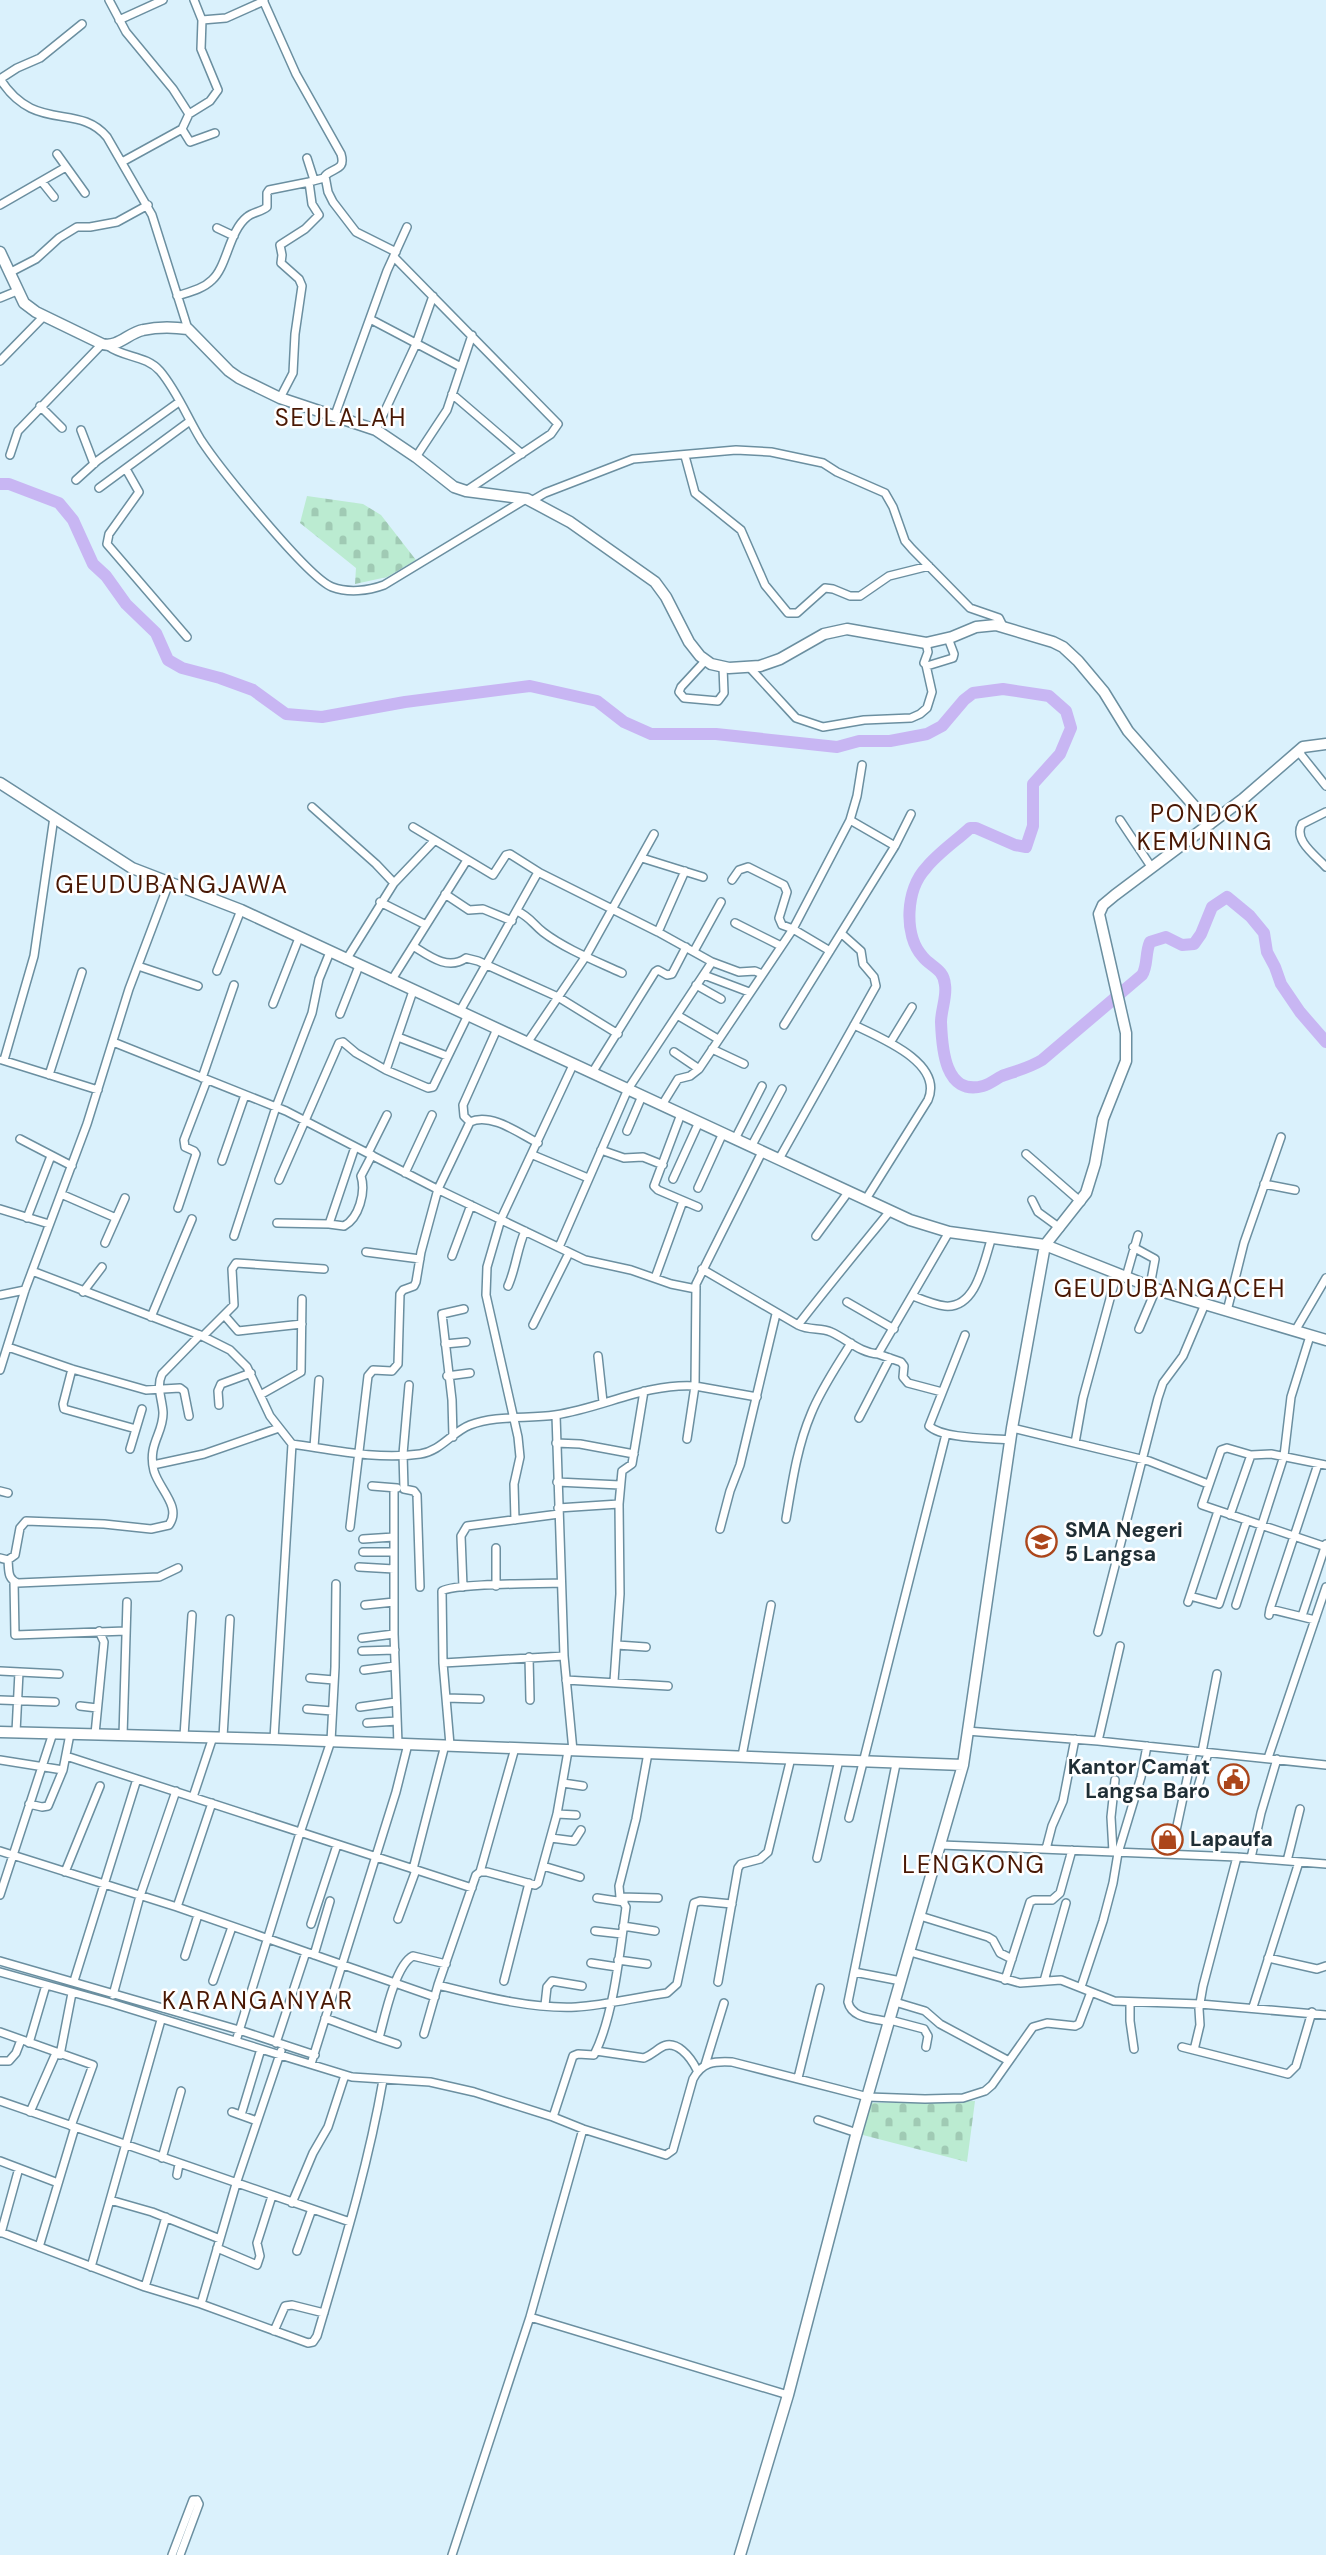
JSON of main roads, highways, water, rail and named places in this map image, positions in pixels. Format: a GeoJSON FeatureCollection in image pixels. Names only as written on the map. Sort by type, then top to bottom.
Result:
{"type":"FeatureCollection","features":[{"type":"Feature","properties":{"kind":"waterway"},"geometry":{"type":"LineString","coordinates":[[0,484],[9,484],[59,503],[73,520],[93,564],[106,576],[126,604],[156,633],[168,660],[182,668],[253,690],[286,714],[322,717],[405,702],[530,686],[597,701],[624,722],[651,734],[716,734],[837,747],[859,741],[890,741],[927,734],[942,726],[973,693],[1003,689],[1049,696],[1066,711],[1071,728],[1060,754],[1033,784],[1033,826],[1026,847],[970,828],[926,868],[914,888],[909,912],[912,937],[917,948],[940,972],[944,980],[941,1022],[943,1045],[953,1077],[970,1087],[983,1086],[1042,1060],[1142,975],[1150,942],[1166,937],[1182,945],[1194,944],[1212,907],[1227,897],[1250,916],[1264,933],[1267,952],[1281,984],[1300,1012],[1326,1042]]}},
{"type":"Feature","properties":{"kind":"place","name":"SMA Negeri 5 Langsa"},"geometry":{"type":"Point","coordinates":[1042,1542]}},
{"type":"Feature","properties":{"kind":"place","name":"Kantor Camat Langsa Baro"},"geometry":{"type":"Point","coordinates":[1233,1779]}},
{"type":"Feature","properties":{"kind":"place","name":"Lapaufa"},"geometry":{"type":"Point","coordinates":[1167,1839]}},
{"type":"Feature","properties":{"kind":"district","name":"SEULALAH"},"geometry":{"type":"Point","coordinates":[341,417]}},
{"type":"Feature","properties":{"kind":"district","name":"PONDOK KEMUNING"},"geometry":{"type":"Point","coordinates":[1205,827]}},
{"type":"Feature","properties":{"kind":"district","name":"GEUDUBANGJAWA"},"geometry":{"type":"Point","coordinates":[172,884]}},
{"type":"Feature","properties":{"kind":"district","name":"GEUDUBANGACEH"},"geometry":{"type":"Point","coordinates":[1170,1288]}},
{"type":"Feature","properties":{"kind":"district","name":"LENGKONG"},"geometry":{"type":"Point","coordinates":[974,1864]}},
{"type":"Feature","properties":{"kind":"district","name":"KARANGANYAR"},"geometry":{"type":"Point","coordinates":[258,2000]}}]}
